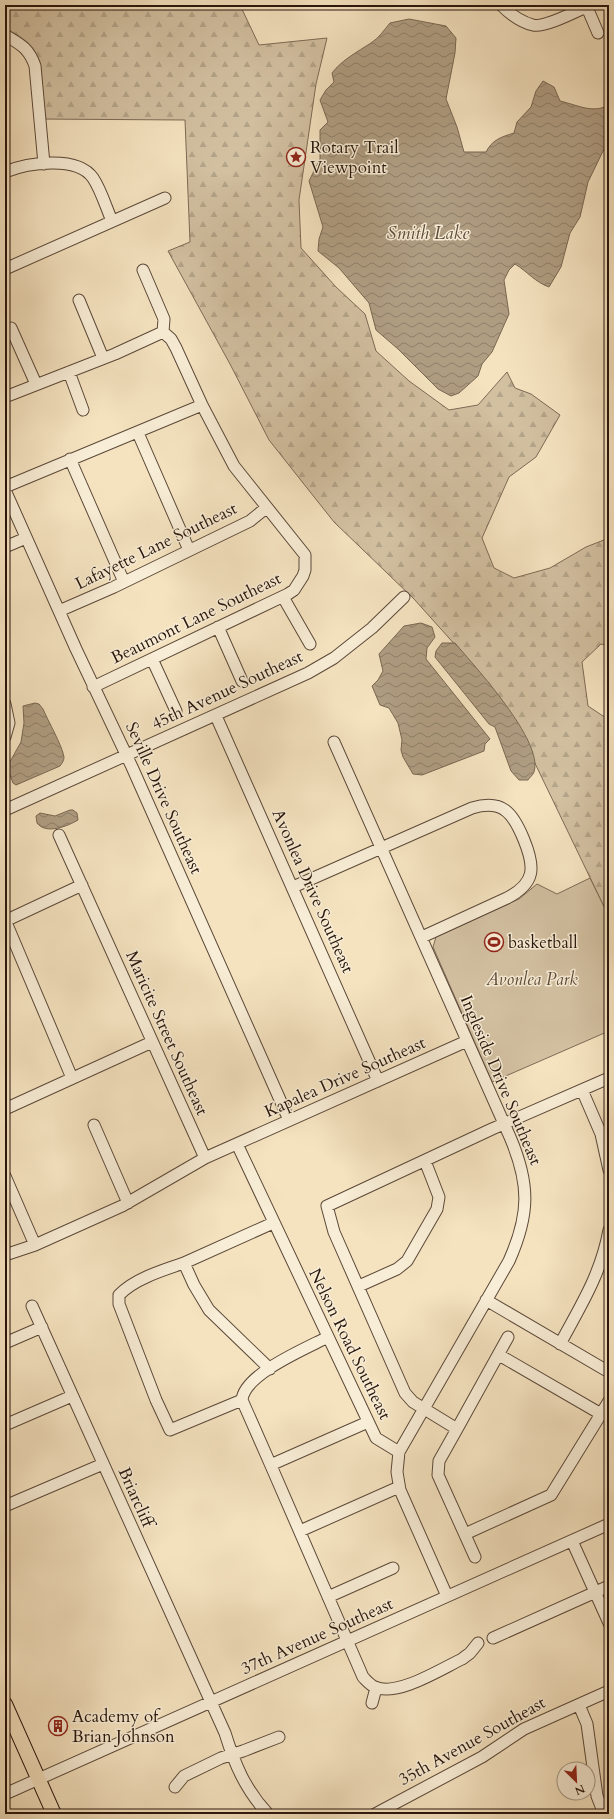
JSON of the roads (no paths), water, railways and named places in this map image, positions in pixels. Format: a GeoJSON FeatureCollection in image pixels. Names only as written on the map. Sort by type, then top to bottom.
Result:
{"type":"FeatureCollection","features":[{"type":"Feature","properties":{"kind":"main road"},"geometry":{"type":"LineString","coordinates":[[5,1704],[54,1814]]}},
{"type":"Feature","properties":{"kind":"street"},"geometry":{"type":"LineString","coordinates":[[501,5],[514,17],[534,26],[558,19],[586,6],[598,33]]}},
{"type":"Feature","properties":{"kind":"street"},"geometry":{"type":"LineString","coordinates":[[5,35],[24,47],[32,55],[36,66],[44,164]]}},
{"type":"Feature","properties":{"kind":"street"},"geometry":{"type":"LineString","coordinates":[[5,172],[44,164],[74,164],[86,171],[94,180],[112,221]]}},
{"type":"Feature","properties":{"kind":"street"},"geometry":{"type":"LineString","coordinates":[[5,269],[165,198]]}},
{"type":"Feature","properties":{"kind":"street"},"geometry":{"type":"LineString","coordinates":[[143,270],[164,319],[163,332]]}},
{"type":"Feature","properties":{"kind":"street"},"geometry":{"type":"LineString","coordinates":[[78,300],[104,358]]}},
{"type":"Feature","properties":{"kind":"street"},"geometry":{"type":"LineString","coordinates":[[11,328],[36,384]]}},
{"type":"Feature","properties":{"kind":"street"},"geometry":{"type":"LineString","coordinates":[[5,397],[104,358],[163,332]]}},
{"type":"Feature","properties":{"kind":"street"},"geometry":{"type":"LineString","coordinates":[[163,332],[171,339],[202,405],[234,466],[266,508]]}},
{"type":"Feature","properties":{"kind":"street"},"geometry":{"type":"LineString","coordinates":[[69,372],[83,410]]}},
{"type":"Feature","properties":{"kind":"street"},"geometry":{"type":"LineString","coordinates":[[5,489],[70,459],[138,433],[202,405]]}},
{"type":"Feature","properties":{"kind":"street"},"geometry":{"type":"LineString","coordinates":[[138,433],[189,550]]}},
{"type":"Feature","properties":{"kind":"street"},"geometry":{"type":"LineString","coordinates":[[70,459],[124,582]]}},
{"type":"Feature","properties":{"kind":"street","name":"Seville Drive Southeast"},"geometry":{"type":"LineString","coordinates":[[5,489],[289,1120]]}},
{"type":"Feature","properties":{"kind":"street","name":"Lafayette Lane Southeast"},"geometry":{"type":"LineString","coordinates":[[59,611],[124,582],[250,521],[266,508]]}},
{"type":"Feature","properties":{"kind":"street","name":"Beaumont Lane Southeast"},"geometry":{"type":"LineString","coordinates":[[93,686],[283,597],[294,590],[303,576],[306,560],[302,551],[266,508]]}},
{"type":"Feature","properties":{"kind":"street"},"geometry":{"type":"LineString","coordinates":[[5,547],[26,538]]}},
{"type":"Feature","properties":{"kind":"street"},"geometry":{"type":"LineString","coordinates":[[283,597],[310,644]]}},
{"type":"Feature","properties":{"kind":"street","name":"45th Avenue Southeast"},"geometry":{"type":"LineString","coordinates":[[5,810],[216,716],[308,673],[334,658],[372,628],[404,597]]}},
{"type":"Feature","properties":{"kind":"street"},"geometry":{"type":"LineString","coordinates":[[218,627],[242,681]]}},
{"type":"Feature","properties":{"kind":"street"},"geometry":{"type":"LineString","coordinates":[[152,659],[176,711]]}},
{"type":"Feature","properties":{"kind":"street"},"geometry":{"type":"LineString","coordinates":[[5,704],[9,723],[5,737]]}},
{"type":"Feature","properties":{"kind":"street","name":"Avonlea Drive Southeast"},"geometry":{"type":"LineString","coordinates":[[216,716],[378,1081]]}},
{"type":"Feature","properties":{"kind":"street","name":"Ingleside Drive Southeast"},"geometry":{"type":"LineString","coordinates":[[334,742],[504,1124],[522,1169],[525,1186],[524,1213],[521,1232],[515,1246],[486,1300],[399,1452]]}},
{"type":"Feature","properties":{"kind":"street"},"geometry":{"type":"LineString","coordinates":[[292,886],[472,808],[482,805],[490,805],[504,809],[511,815],[518,825],[531,858],[532,866],[530,877],[523,888],[507,898],[422,937]]}},
{"type":"Feature","properties":{"kind":"street","name":"Maricite Street Southeast"},"geometry":{"type":"LineString","coordinates":[[59,835],[205,1158]]}},
{"type":"Feature","properties":{"kind":"street"},"geometry":{"type":"LineString","coordinates":[[72,1078],[5,920],[82,885]]}},
{"type":"Feature","properties":{"kind":"street"},"geometry":{"type":"LineString","coordinates":[[5,1109],[152,1042]]}},
{"type":"Feature","properties":{"kind":"street","name":"Kapalea Drive Southeast"},"geometry":{"type":"LineString","coordinates":[[205,1158],[467,1042]]}},
{"type":"Feature","properties":{"kind":"street"},"geometry":{"type":"LineString","coordinates":[[457,1429],[413,1402],[405,1393],[334,1232],[327,1206],[504,1124],[609,1078]]}},
{"type":"Feature","properties":{"kind":"street"},"geometry":{"type":"LineString","coordinates":[[582,1090],[601,1134],[609,1170]]}},
{"type":"Feature","properties":{"kind":"street"},"geometry":{"type":"LineString","coordinates":[[94,1125],[125,1204]]}},
{"type":"Feature","properties":{"kind":"street","name":"Nelson Road Southeast"},"geometry":{"type":"LineString","coordinates":[[236,1144],[376,1438],[399,1452]]}},
{"type":"Feature","properties":{"kind":"street"},"geometry":{"type":"LineString","coordinates":[[5,1255],[35,1245],[125,1204],[205,1158]]}},
{"type":"Feature","properties":{"kind":"street"},"geometry":{"type":"LineString","coordinates":[[359,1286],[397,1269],[407,1261],[436,1209],[439,1197],[425,1161]]}},
{"type":"Feature","properties":{"kind":"street"},"geometry":{"type":"LineString","coordinates":[[5,1176],[35,1245]]}},
{"type":"Feature","properties":{"kind":"street"},"geometry":{"type":"LineString","coordinates":[[242,1400],[170,1430],[156,1400],[119,1304],[119,1295],[125,1289],[139,1281],[184,1263],[273,1223]]}},
{"type":"Feature","properties":{"kind":"street"},"geometry":{"type":"LineString","coordinates":[[560,1344],[593,1283],[603,1258],[609,1230]]}},
{"type":"Feature","properties":{"kind":"street"},"geometry":{"type":"LineString","coordinates":[[184,1263],[194,1286],[209,1310],[270,1369]]}},
{"type":"Feature","properties":{"kind":"street"},"geometry":{"type":"LineString","coordinates":[[486,1300],[609,1372]]}},
{"type":"Feature","properties":{"kind":"street","name":"Briarcliff"},"geometry":{"type":"LineString","coordinates":[[32,1306],[224,1733],[244,1782],[254,1799],[268,1814]]}},
{"type":"Feature","properties":{"kind":"street"},"geometry":{"type":"LineString","coordinates":[[5,1343],[42,1327]]}},
{"type":"Feature","properties":{"kind":"street"},"geometry":{"type":"LineString","coordinates":[[328,1337],[256,1378],[242,1395],[242,1400],[363,1677],[369,1684],[376,1688],[387,1690],[404,1686],[462,1659],[470,1653],[478,1643]]}},
{"type":"Feature","properties":{"kind":"street"},"geometry":{"type":"LineString","coordinates":[[475,1557],[438,1475],[439,1461],[508,1337]]}},
{"type":"Feature","properties":{"kind":"street"},"geometry":{"type":"LineString","coordinates":[[499,1355],[601,1414]]}},
{"type":"Feature","properties":{"kind":"street"},"geometry":{"type":"LineString","coordinates":[[5,1425],[72,1396]]}},
{"type":"Feature","properties":{"kind":"street"},"geometry":{"type":"LineString","coordinates":[[465,1534],[551,1495],[609,1401]]}},
{"type":"Feature","properties":{"kind":"street"},"geometry":{"type":"LineString","coordinates":[[272,1468],[275,1463],[368,1422]]}},
{"type":"Feature","properties":{"kind":"street"},"geometry":{"type":"LineString","coordinates":[[399,1452],[397,1472],[399,1487],[447,1596]]}},
{"type":"Feature","properties":{"kind":"street"},"geometry":{"type":"LineString","coordinates":[[5,1506],[103,1464]]}},
{"type":"Feature","properties":{"kind":"street"},"geometry":{"type":"LineString","coordinates":[[300,1531],[399,1487]]}},
{"type":"Feature","properties":{"kind":"street","name":"37th Avenue Southeast"},"geometry":{"type":"LineString","coordinates":[[5,1794],[609,1524]]}},
{"type":"Feature","properties":{"kind":"street"},"geometry":{"type":"LineString","coordinates":[[572,1540],[609,1623]]}},
{"type":"Feature","properties":{"kind":"street"},"geometry":{"type":"LineString","coordinates":[[328,1597],[392,1568]]}},
{"type":"Feature","properties":{"kind":"street"},"geometry":{"type":"LineString","coordinates":[[493,1638],[609,1586]]}},
{"type":"Feature","properties":{"kind":"street"},"geometry":{"type":"LineString","coordinates":[[372,1703],[376,1688]]}},
{"type":"Feature","properties":{"kind":"street","name":"35th Avenue Southeast"},"geometry":{"type":"LineString","coordinates":[[375,1814],[482,1757],[524,1729],[609,1691]]}},
{"type":"Feature","properties":{"kind":"street"},"geometry":{"type":"LineString","coordinates":[[579,1705],[587,1724],[597,1796],[604,1814]]}},
{"type":"Feature","properties":{"kind":"street"},"geometry":{"type":"LineString","coordinates":[[175,1787],[184,1776],[221,1758],[279,1737]]}},
{"type":"Feature","properties":{"kind":"water","name":"Smith Lake"},"geometry":{"type":"Polygon","coordinates":[[[409,19],[446,26],[456,38],[455,53],[446,99],[457,127],[464,152],[486,152],[488,148],[497,140],[514,133],[517,122],[531,107],[536,91],[543,81],[554,87],[560,101],[591,109],[603,108],[609,105],[609,145],[604,149],[588,182],[580,217],[570,233],[561,267],[549,287],[515,264],[509,270],[504,280],[509,314],[492,352],[482,364],[478,376],[459,393],[451,396],[438,389],[398,349],[376,330],[369,303],[339,268],[318,251],[319,239],[323,227],[309,181],[320,159],[320,130],[328,122],[320,100],[326,90],[334,82],[332,73],[345,60],[376,39],[390,23],[409,19]]]}},
{"type":"Feature","properties":{"kind":"water"},"geometry":{"type":"Polygon","coordinates":[[[421,623],[432,627],[435,637],[427,648],[426,659],[490,739],[485,744],[484,751],[422,775],[413,774],[403,757],[401,750],[402,740],[398,723],[389,708],[380,705],[372,686],[378,680],[383,671],[379,654],[404,626],[421,623]]]}},
{"type":"Feature","properties":{"kind":"water"},"geometry":{"type":"Polygon","coordinates":[[[442,643],[455,643],[491,686],[519,724],[529,742],[534,759],[534,772],[528,780],[519,780],[511,771],[495,727],[489,724],[435,657],[436,651],[442,643]]]}},
{"type":"Feature","properties":{"kind":"water"},"geometry":{"type":"Polygon","coordinates":[[[35,703],[39,704],[43,709],[61,746],[64,760],[60,766],[16,785],[13,783],[7,767],[21,742],[24,723],[23,706],[35,703]]]}},
{"type":"Feature","properties":{"kind":"water"},"geometry":{"type":"Polygon","coordinates":[[[70,810],[77,813],[78,820],[69,825],[51,829],[41,827],[37,823],[36,816],[40,813],[55,816],[70,810]]]}},
{"type":"Feature","properties":{"kind":"place","name":"Rotary Trail Viewpoint"},"geometry":{"type":"Point","coordinates":[296,157]}},
{"type":"Feature","properties":{"kind":"place","name":"basketball"},"geometry":{"type":"Point","coordinates":[494,942]}},
{"type":"Feature","properties":{"kind":"place","name":"Academy of Brian Johnson"},"geometry":{"type":"Point","coordinates":[58,1726]}},
{"type":"Feature","properties":{"kind":"park label","name":"Avonlea Park"},"geometry":{"type":"Point","coordinates":[532,979]}}]}
